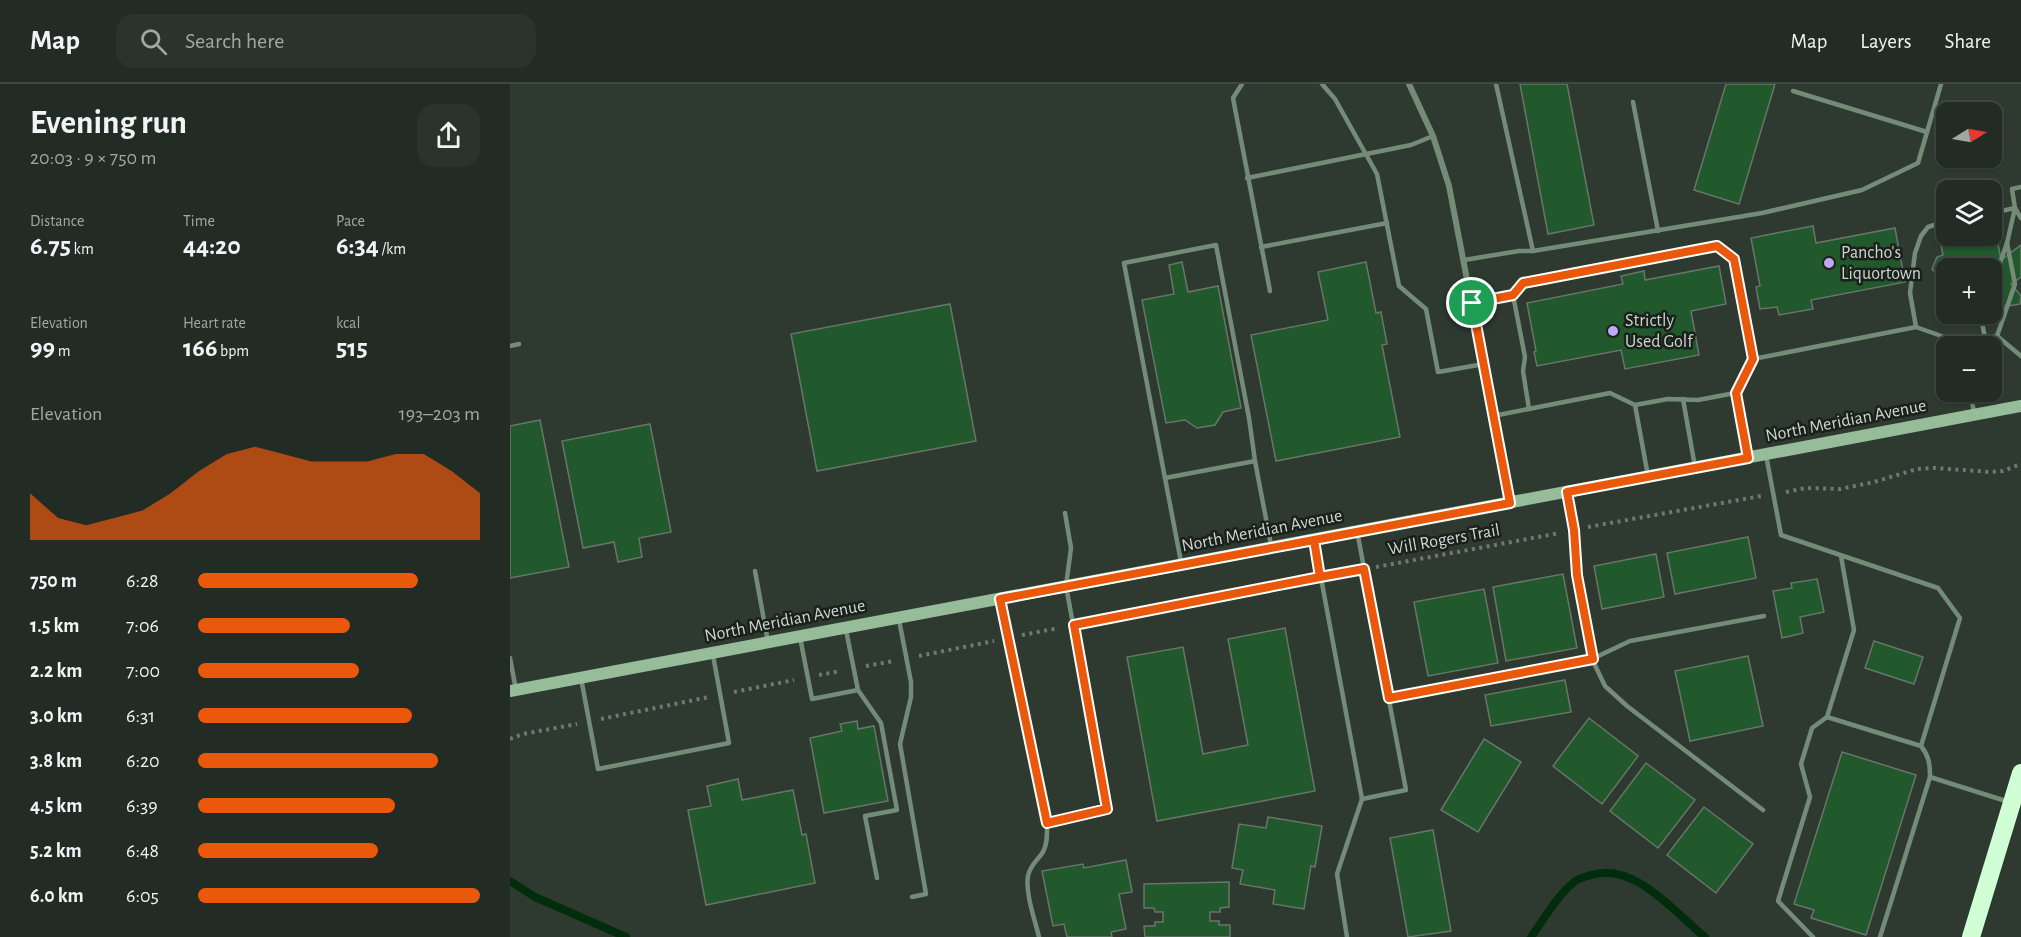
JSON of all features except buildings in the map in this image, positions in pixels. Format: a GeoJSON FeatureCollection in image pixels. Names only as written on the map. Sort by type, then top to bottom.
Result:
{"type":"FeatureCollection","features":[{"type":"Feature","properties":{"kind":"highway"},"geometry":{"type":"LineString","coordinates":[[1971,937],[2021,773]]}},
{"type":"Feature","properties":{"kind":"main road","name":"North Meridian Avenue"},"geometry":{"type":"LineString","coordinates":[[513,690],[2021,406]]}},
{"type":"Feature","properties":{"kind":"street"},"geometry":{"type":"LineString","coordinates":[[1409,84],[1434,136],[1449,186],[1510,503]]}},
{"type":"Feature","properties":{"kind":"lane"},"geometry":{"type":"LineString","coordinates":[[1242,84],[1233,98],[1270,291]]}},
{"type":"Feature","properties":{"kind":"lane"},"geometry":{"type":"LineString","coordinates":[[1322,84],[1335,99],[1377,174],[1399,285],[1425,309],[1438,372],[1484,364]]}},
{"type":"Feature","properties":{"kind":"lane"},"geometry":{"type":"LineString","coordinates":[[1496,84],[1533,251]]}},
{"type":"Feature","properties":{"kind":"lane"},"geometry":{"type":"LineString","coordinates":[[1464,260],[1519,251],[1533,251],[1762,213],[1862,190],[1918,163],[1941,84]]}},
{"type":"Feature","properties":{"kind":"lane"},"geometry":{"type":"LineString","coordinates":[[1793,91],[1927,132]]}},
{"type":"Feature","properties":{"kind":"lane"},"geometry":{"type":"LineString","coordinates":[[1633,102],[1658,231]]}},
{"type":"Feature","properties":{"kind":"lane"},"geometry":{"type":"LineString","coordinates":[[1247,178],[1412,145],[1434,136]]}},
{"type":"Feature","properties":{"kind":"lane"},"geometry":{"type":"LineString","coordinates":[[2002,258],[2015,208],[2012,189],[2021,187]]}},
{"type":"Feature","properties":{"kind":"lane"},"geometry":{"type":"LineString","coordinates":[[2002,211],[2015,208]]}},
{"type":"Feature","properties":{"kind":"lane"},"geometry":{"type":"LineString","coordinates":[[2015,208],[2021,218]]}},
{"type":"Feature","properties":{"kind":"lane"},"geometry":{"type":"LineString","coordinates":[[1261,247],[1387,223]]}},
{"type":"Feature","properties":{"kind":"lane"},"geometry":{"type":"LineString","coordinates":[[1916,327],[1910,293],[1916,253],[1921,236],[1928,227],[1936,224]]}},
{"type":"Feature","properties":{"kind":"lane"},"geometry":{"type":"LineString","coordinates":[[1997,336],[2015,284],[2007,243]]}},
{"type":"Feature","properties":{"kind":"lane"},"geometry":{"type":"LineString","coordinates":[[1181,565],[1124,263],[1216,245],[1271,548]]}},
{"type":"Feature","properties":{"kind":"lane"},"geometry":{"type":"LineString","coordinates":[[1472,303],[1513,295],[1523,283],[1717,246],[1734,259],[1753,359],[1736,393],[1748,458]]}},
{"type":"Feature","properties":{"kind":"lane"},"geometry":{"type":"LineString","coordinates":[[1513,295],[1525,357],[1522,371],[1529,409]]}},
{"type":"Feature","properties":{"kind":"lane"},"geometry":{"type":"LineString","coordinates":[[1753,359],[1916,327],[1939,336]]}},
{"type":"Feature","properties":{"kind":"lane"},"geometry":{"type":"LineString","coordinates":[[2002,340],[2021,356]]}},
{"type":"Feature","properties":{"kind":"lane"},"geometry":{"type":"LineString","coordinates":[[510,346],[519,345]]}},
{"type":"Feature","properties":{"kind":"lane"},"geometry":{"type":"LineString","coordinates":[[1493,416],[1610,393],[1635,405],[1668,399],[1698,400],[1736,393]]}},
{"type":"Feature","properties":{"kind":"lane"},"geometry":{"type":"LineString","coordinates":[[1683,399],[1695,468]]}},
{"type":"Feature","properties":{"kind":"lane"},"geometry":{"type":"LineString","coordinates":[[1972,402],[1975,415]]}},
{"type":"Feature","properties":{"kind":"lane"},"geometry":{"type":"LineString","coordinates":[[1635,405],[1648,477]]}},
{"type":"Feature","properties":{"kind":"lane"},"geometry":{"type":"LineString","coordinates":[[1766,454],[1780,536],[1938,588],[1960,618],[1921,746]]}},
{"type":"Feature","properties":{"kind":"lane"},"geometry":{"type":"LineString","coordinates":[[1165,478],[1255,461]]}},
{"type":"Feature","properties":{"kind":"lane"},"geometry":{"type":"LineString","coordinates":[[1567,492],[1574,530],[1577,575],[1593,659],[1605,686],[1627,706],[1763,810]]}},
{"type":"Feature","properties":{"kind":"lane"},"geometry":{"type":"LineString","coordinates":[[1047,823],[1107,809],[1066,586],[1071,548],[1065,513]]}},
{"type":"Feature","properties":{"kind":"lane"},"geometry":{"type":"LineString","coordinates":[[1357,531],[1406,790],[1362,799]]}},
{"type":"Feature","properties":{"kind":"lane"},"geometry":{"type":"LineString","coordinates":[[1314,540],[1362,799],[1337,874],[1347,937]]}},
{"type":"Feature","properties":{"kind":"lane"},"geometry":{"type":"LineString","coordinates":[[1813,937],[1778,902],[1810,797],[1801,764],[1812,728],[1827,717],[1854,630],[1841,556]]}},
{"type":"Feature","properties":{"kind":"lane"},"geometry":{"type":"LineString","coordinates":[[756,571],[768,642]]}},
{"type":"Feature","properties":{"kind":"lane"},"geometry":{"type":"LineString","coordinates":[[1000,599],[1047,823],[1047,839],[1043,852],[1032,864],[1028,875],[1028,888],[1039,937]]}},
{"type":"Feature","properties":{"kind":"lane"},"geometry":{"type":"LineString","coordinates":[[1389,698],[1593,659],[1630,641],[1764,616]]}},
{"type":"Feature","properties":{"kind":"lane"},"geometry":{"type":"LineString","coordinates":[[898,618],[910,670],[911,690],[907,722],[900,744],[926,894],[912,897]]}},
{"type":"Feature","properties":{"kind":"lane"},"geometry":{"type":"LineString","coordinates":[[846,628],[858,690],[880,723],[897,810],[865,816],[877,878]]}},
{"type":"Feature","properties":{"kind":"lane"},"geometry":{"type":"LineString","coordinates":[[800,636],[812,699],[858,690]]}},
{"type":"Feature","properties":{"kind":"lane"},"geometry":{"type":"LineString","coordinates":[[580,677],[598,769],[729,744],[712,653]]}},
{"type":"Feature","properties":{"kind":"lane"},"geometry":{"type":"LineString","coordinates":[[510,658],[513,690]]}},
{"type":"Feature","properties":{"kind":"lane"},"geometry":{"type":"LineString","coordinates":[[1827,717],[1921,746],[1930,764],[1930,777],[1880,937]]}},
{"type":"Feature","properties":{"kind":"lane"},"geometry":{"type":"LineString","coordinates":[[1930,777],[2012,802]]}},
{"type":"Feature","properties":{"kind":"path"},"geometry":{"type":"LineString","coordinates":[[1796,490],[1840,489],[1917,469],[1990,472],[2003,471],[2021,464]]}},
{"type":"Feature","properties":{"kind":"path"},"geometry":{"type":"LineString","coordinates":[[1589,527],[1746,499]]}},
{"type":"Feature","properties":{"kind":"path","name":"Will Rogers Trail"},"geometry":{"type":"LineString","coordinates":[[913,657],[1556,533]]}},
{"type":"Feature","properties":{"kind":"path"},"geometry":{"type":"LineString","coordinates":[[864,666],[899,660]]}},
{"type":"Feature","properties":{"kind":"path"},"geometry":{"type":"LineString","coordinates":[[822,675],[844,671]]}},
{"type":"Feature","properties":{"kind":"path"},"geometry":{"type":"LineString","coordinates":[[737,692],[788,681]]}},
{"type":"Feature","properties":{"kind":"path"},"geometry":{"type":"LineString","coordinates":[[603,718],[708,698]]}},
{"type":"Feature","properties":{"kind":"path"},"geometry":{"type":"LineString","coordinates":[[510,738],[575,724]]}},
{"type":"Feature","properties":{"kind":"waterway"},"geometry":{"type":"LineString","coordinates":[[1531,937],[1556,901],[1574,882],[1591,875],[1607,873],[1623,875],[1638,882],[1667,903],[1705,937]]}},
{"type":"Feature","properties":{"kind":"waterway"},"geometry":{"type":"LineString","coordinates":[[510,881],[535,897],[626,937]]}},
{"type":"Feature","properties":{"kind":"place","name":"Pancho's Liquortown"},"geometry":{"type":"Point","coordinates":[1829,263]}},
{"type":"Feature","properties":{"kind":"place","name":"Strictly Used Golf"},"geometry":{"type":"Point","coordinates":[1613,331]}},
{"type":"Feature","properties":{"kind":"route"},"geometry":{"type":"LineString","coordinates":[[1472,303],[1510,503],[1314,540],[1320,577],[1074,625],[1107,809],[1047,823],[1000,599],[1314,540],[1320,577],[1364,569],[1389,698],[1593,659],[1577,575],[1574,530],[1567,492],[1748,458],[1736,393],[1753,359],[1734,259],[1717,246],[1523,283],[1513,295],[1472,303]]}}]}
